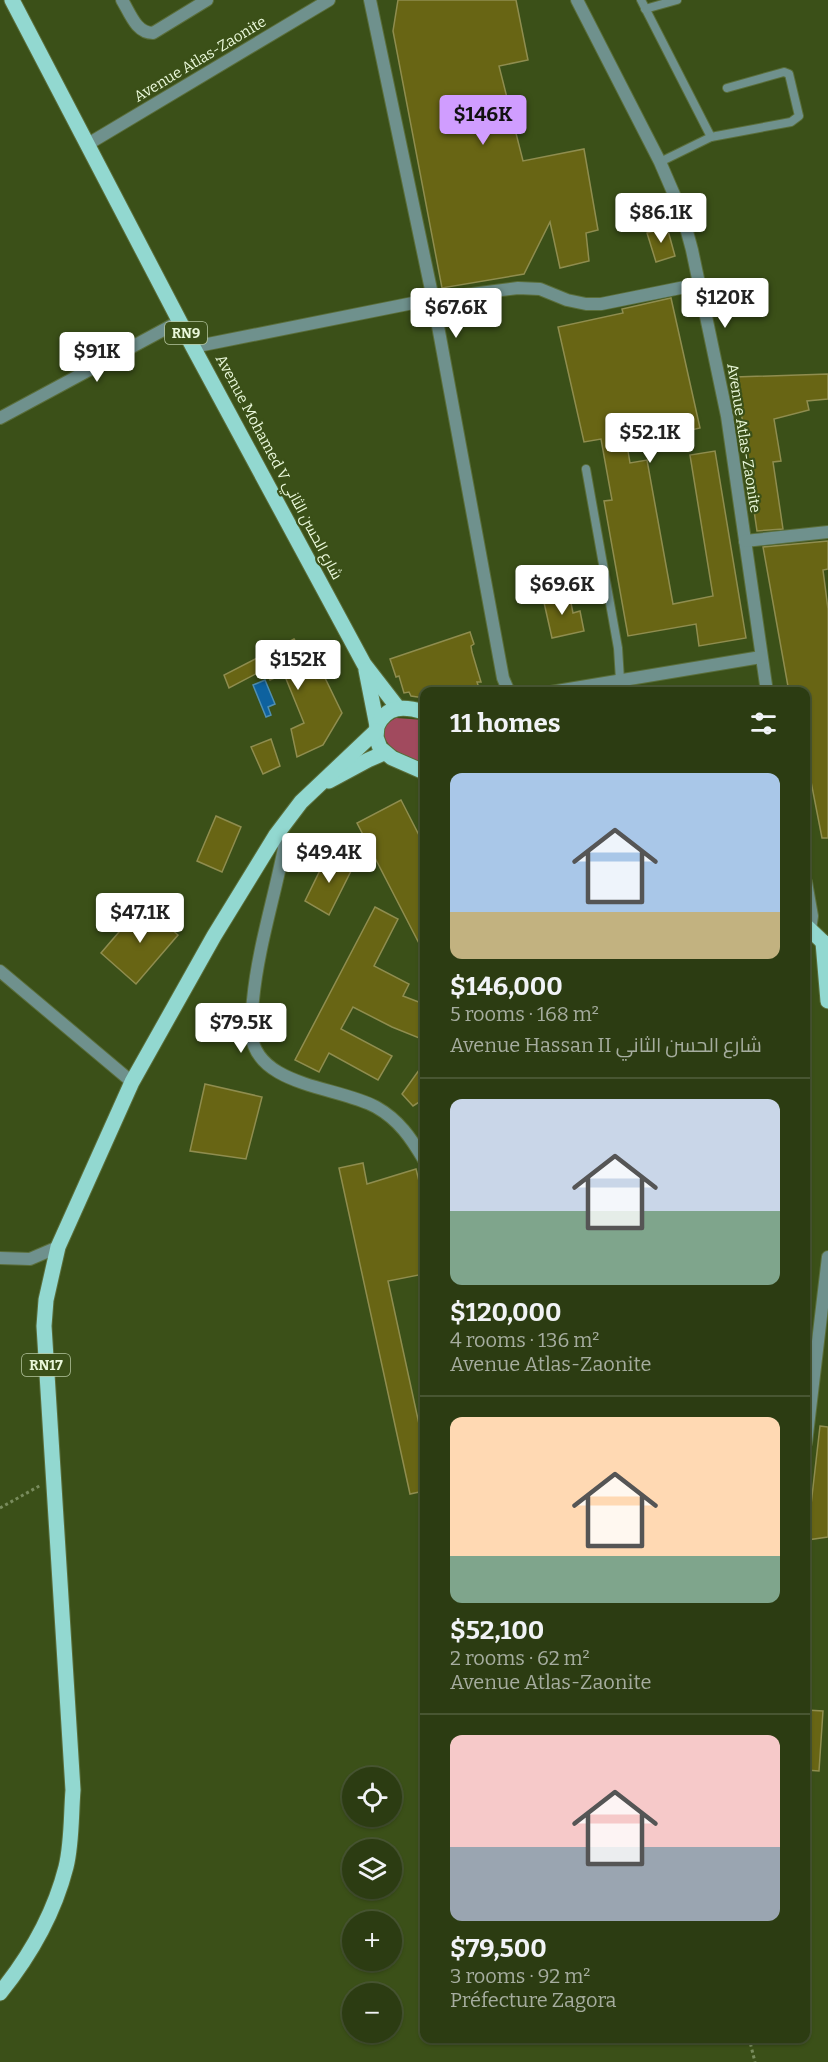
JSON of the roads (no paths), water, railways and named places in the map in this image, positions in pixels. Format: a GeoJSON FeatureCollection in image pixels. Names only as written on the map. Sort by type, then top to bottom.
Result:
{"type":"FeatureCollection","features":[{"type":"Feature","properties":{"kind":"main road","name":"Avenue Mohamed V شارع الحسن الثاني"},"geometry":{"type":"LineString","coordinates":[[12,0],[180,321],[364,664]]}},
{"type":"Feature","properties":{"kind":"main road","name":"RN9"},"geometry":{"type":"LineString","coordinates":[[364,664],[398,708]]}},
{"type":"Feature","properties":{"kind":"main road","name":"RN9"},"geometry":{"type":"LineString","coordinates":[[364,664],[377,729]]}},
{"type":"Feature","properties":{"kind":"main road"},"geometry":{"type":"LineString","coordinates":[[398,708],[420,711]]}},
{"type":"Feature","properties":{"kind":"main road","name":"RN17"},"geometry":{"type":"LineString","coordinates":[[0,1993],[37,1942],[52,1906],[66,1866],[73,1790],[44,1326],[46,1300],[58,1247],[132,1082],[214,936],[276,835],[292,812],[313,789],[377,729],[387,712],[398,708]]}},
{"type":"Feature","properties":{"kind":"main road"},"geometry":{"type":"LineString","coordinates":[[377,729],[378,744],[384,753],[420,770]]}},
{"type":"Feature","properties":{"kind":"main road","name":"RN17"},"geometry":{"type":"LineString","coordinates":[[313,789],[384,753]]}},
{"type":"Feature","properties":{"kind":"main road"},"geometry":{"type":"LineString","coordinates":[[810,930],[826,946],[828,1001]]}},
{"type":"Feature","properties":{"kind":"street"},"geometry":{"type":"LineString","coordinates":[[122,0],[140,29],[146,33],[153,33],[207,0]]}},
{"type":"Feature","properties":{"kind":"street","name":"Avenue Atlas-Zaonite"},"geometry":{"type":"LineString","coordinates":[[87,144],[329,0]]}},
{"type":"Feature","properties":{"kind":"street"},"geometry":{"type":"LineString","coordinates":[[370,0],[433,298],[504,687]]}},
{"type":"Feature","properties":{"kind":"street","name":"Avenue Atlas-Zaonite"},"geometry":{"type":"LineString","coordinates":[[577,0],[660,162],[682,213],[700,284],[727,416],[766,687]]}},
{"type":"Feature","properties":{"kind":"street"},"geometry":{"type":"LineString","coordinates":[[194,347],[433,298],[531,288],[540,289],[567,300],[601,304],[700,284]]}},
{"type":"Feature","properties":{"kind":"street"},"geometry":{"type":"LineString","coordinates":[[0,418],[180,321]]}},
{"type":"Feature","properties":{"kind":"street"},"geometry":{"type":"LineString","coordinates":[[745,541],[828,532]]}},
{"type":"Feature","properties":{"kind":"street"},"geometry":{"type":"LineString","coordinates":[[580,687],[761,657]]}},
{"type":"Feature","properties":{"kind":"street"},"geometry":{"type":"LineString","coordinates":[[276,835],[282,841],[284,848],[257,965],[251,1025],[254,1046],[265,1063],[276,1071],[290,1078],[363,1101],[386,1113],[405,1130],[420,1154]]}},
{"type":"Feature","properties":{"kind":"street"},"geometry":{"type":"LineString","coordinates":[[810,904],[812,915],[810,922]]}},
{"type":"Feature","properties":{"kind":"street"},"geometry":{"type":"LineString","coordinates":[[0,971],[132,1082]]}},
{"type":"Feature","properties":{"kind":"street"},"geometry":{"type":"LineString","coordinates":[[0,1258],[30,1259],[58,1247]]}},
{"type":"Feature","properties":{"kind":"street"},"geometry":{"type":"LineString","coordinates":[[810,1369],[811,1351],[828,1257]]}},
{"type":"Feature","properties":{"kind":"lane"},"geometry":{"type":"LineString","coordinates":[[641,0],[711,137]]}},
{"type":"Feature","properties":{"kind":"lane"},"geometry":{"type":"LineString","coordinates":[[645,9],[677,0]]}},
{"type":"Feature","properties":{"kind":"lane"},"geometry":{"type":"LineString","coordinates":[[660,162],[711,137],[791,122],[799,116],[789,74],[784,72],[728,88]]}},
{"type":"Feature","properties":{"kind":"lane"},"geometry":{"type":"LineString","coordinates":[[586,469],[618,648],[620,680]]}},
{"type":"Feature","properties":{"kind":"water"},"geometry":{"type":"Polygon","coordinates":[[[265,680],[275,704],[268,707],[271,715],[266,717],[253,685],[265,680]]]}}]}
